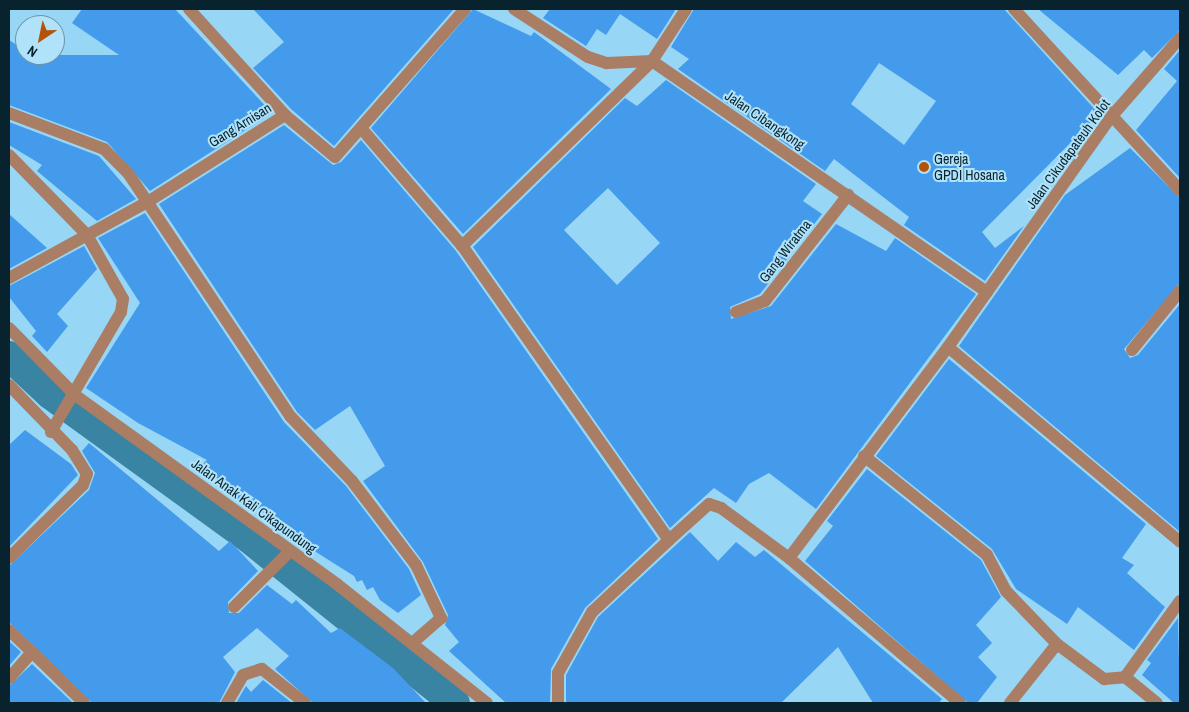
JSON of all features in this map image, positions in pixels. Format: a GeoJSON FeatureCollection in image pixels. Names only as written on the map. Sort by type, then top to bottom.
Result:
{"type":"FeatureCollection","features":[{"type":"Feature","properties":{"kind":"street"},"geometry":{"type":"LineString","coordinates":[[189,9],[285,115]]}},
{"type":"Feature","properties":{"kind":"street","name":"Gang Arnisan"},"geometry":{"type":"LineString","coordinates":[[9,278],[149,201],[285,115],[334,157],[466,9]]}},
{"type":"Feature","properties":{"kind":"street"},"geometry":{"type":"LineString","coordinates":[[462,246],[652,60],[686,9]]}},
{"type":"Feature","properties":{"kind":"street"},"geometry":{"type":"LineString","coordinates":[[1014,9],[1111,117],[1180,190]]}},
{"type":"Feature","properties":{"kind":"street"},"geometry":{"type":"LineString","coordinates":[[519,10],[588,57],[607,63],[652,60]]}},
{"type":"Feature","properties":{"kind":"street","name":"Jalan Cikudapateuh Kolot"},"geometry":{"type":"LineString","coordinates":[[788,558],[948,346],[1111,117],[1180,38]]}},
{"type":"Feature","properties":{"kind":"street","name":"Jalan Cibangkong"},"geometry":{"type":"LineString","coordinates":[[652,60],[987,292]]}},
{"type":"Feature","properties":{"kind":"street"},"geometry":{"type":"LineString","coordinates":[[9,113],[104,149],[149,201],[291,417],[352,481],[416,565],[441,618],[412,643]]}},
{"type":"Feature","properties":{"kind":"street"},"geometry":{"type":"LineString","coordinates":[[361,128],[462,246],[669,540]]}},
{"type":"Feature","properties":{"kind":"street"},"geometry":{"type":"LineString","coordinates":[[9,156],[87,235],[112,275],[123,306],[74,396],[52,431]]}},
{"type":"Feature","properties":{"kind":"street","name":"Gang Wiratma"},"geometry":{"type":"LineString","coordinates":[[736,312],[765,300],[848,196]]}},
{"type":"Feature","properties":{"kind":"street"},"geometry":{"type":"LineString","coordinates":[[1132,350],[1180,291]]}},
{"type":"Feature","properties":{"kind":"street","name":"Jalan Anak Kali Cikapundung"},"geometry":{"type":"LineString","coordinates":[[9,328],[74,396],[412,643],[487,703]]}},
{"type":"Feature","properties":{"kind":"street"},"geometry":{"type":"LineString","coordinates":[[948,346],[1180,542]]}},
{"type":"Feature","properties":{"kind":"street"},"geometry":{"type":"LineString","coordinates":[[9,385],[86,469],[85,480],[9,558]]}},
{"type":"Feature","properties":{"kind":"street"},"geometry":{"type":"LineString","coordinates":[[864,456],[987,555],[1006,591],[1057,644],[1107,680],[1125,677],[1180,601]]}},
{"type":"Feature","properties":{"kind":"street"},"geometry":{"type":"LineString","coordinates":[[558,703],[558,673],[588,617],[669,540],[712,504],[788,558],[960,703]]}},
{"type":"Feature","properties":{"kind":"street"},"geometry":{"type":"LineString","coordinates":[[234,607],[271,573],[288,553]]}},
{"type":"Feature","properties":{"kind":"street"},"geometry":{"type":"LineString","coordinates":[[9,630],[84,703]]}},
{"type":"Feature","properties":{"kind":"street"},"geometry":{"type":"LineString","coordinates":[[1010,703],[1057,644]]}},
{"type":"Feature","properties":{"kind":"street"},"geometry":{"type":"LineString","coordinates":[[9,678],[32,652]]}},
{"type":"Feature","properties":{"kind":"street"},"geometry":{"type":"LineString","coordinates":[[226,703],[243,675],[262,669],[305,703]]}},
{"type":"Feature","properties":{"kind":"street"},"geometry":{"type":"LineString","coordinates":[[1125,677],[1157,703]]}},
{"type":"Feature","properties":{"kind":"building"},"geometry":{"type":"Polygon","coordinates":[[[82,9],[175,9],[272,113],[150,191],[107,142],[9,105],[9,40],[15,44],[15,65],[65,65],[65,55],[119,55],[72,23],[82,9]]]}},
{"type":"Feature","properties":{"kind":"building"},"geometry":{"type":"Polygon","coordinates":[[[253,9],[454,9],[334,146],[291,109],[253,68],[284,42],[253,9]]]}},
{"type":"Feature","properties":{"kind":"building"},"geometry":{"type":"Polygon","coordinates":[[[473,9],[531,36],[534,32],[611,89],[463,234],[371,128],[473,9]]]}},
{"type":"Feature","properties":{"kind":"building"},"geometry":{"type":"Polygon","coordinates":[[[550,9],[676,9],[657,39],[620,14],[606,35],[597,29],[586,46],[543,18],[550,9]]]}},
{"type":"Feature","properties":{"kind":"building"},"geometry":{"type":"Polygon","coordinates":[[[694,9],[1004,9],[1099,114],[982,232],[995,248],[1024,226],[985,281],[904,225],[909,217],[834,159],[825,171],[678,69],[689,59],[671,47],[694,9]],[[879,63],[851,104],[904,145],[936,101],[879,63]]]}},
{"type":"Feature","properties":{"kind":"building"},"geometry":{"type":"Polygon","coordinates":[[[1038,9],[1180,9],[1180,30],[1152,58],[1144,50],[1118,75],[1038,9]]]}},
{"type":"Feature","properties":{"kind":"building"},"geometry":{"type":"Polygon","coordinates":[[[1180,50],[1180,178],[1136,130],[1177,81],[1164,69],[1180,50]]]}},
{"type":"Feature","properties":{"kind":"building"},"geometry":{"type":"Polygon","coordinates":[[[666,80],[816,184],[803,201],[822,214],[760,294],[730,307],[731,319],[771,306],[836,224],[886,251],[895,238],[976,294],[816,509],[769,473],[749,484],[736,503],[714,488],[670,528],[473,247],[625,98],[637,106],[666,80]],[[608,188],[564,230],[617,285],[660,243],[608,188]]]}},
{"type":"Feature","properties":{"kind":"building"},"geometry":{"type":"Polygon","coordinates":[[[9,122],[99,156],[136,199],[97,221],[37,171],[42,165],[9,145],[9,122]]]}},
{"type":"Feature","properties":{"kind":"building"},"geometry":{"type":"Polygon","coordinates":[[[284,125],[333,165],[341,162],[361,140],[456,251],[658,539],[585,608],[551,669],[550,703],[506,703],[449,651],[459,642],[445,625],[448,615],[423,562],[363,481],[385,466],[350,406],[315,430],[297,412],[159,204],[284,125]]]}},
{"type":"Feature","properties":{"kind":"building"},"geometry":{"type":"Polygon","coordinates":[[[1130,148],[1180,198],[1180,283],[1124,349],[1130,358],[1138,355],[1180,304],[1180,532],[959,346],[1065,195],[1130,148]]]}},
{"type":"Feature","properties":{"kind":"building"},"geometry":{"type":"Polygon","coordinates":[[[145,213],[284,422],[346,486],[409,569],[421,595],[398,613],[380,600],[373,587],[367,590],[362,580],[357,582],[354,576],[281,530],[246,497],[240,502],[203,464],[207,460],[138,423],[86,388],[140,303],[98,238],[145,213]]]}},
{"type":"Feature","properties":{"kind":"building"},"geometry":{"type":"Polygon","coordinates":[[[9,214],[47,248],[9,269],[9,214]]]}},
{"type":"Feature","properties":{"kind":"building"},"geometry":{"type":"Polygon","coordinates":[[[84,246],[97,269],[57,314],[68,326],[47,352],[32,336],[36,331],[9,297],[9,286],[84,246]]]}},
{"type":"Feature","properties":{"kind":"building"},"geometry":{"type":"Polygon","coordinates":[[[949,359],[1146,524],[1122,558],[1134,565],[1127,573],[1165,607],[1134,650],[1078,607],[1067,624],[1016,589],[992,549],[876,456],[949,359]]]}},
{"type":"Feature","properties":{"kind":"building"},"geometry":{"type":"Polygon","coordinates":[[[25,430],[71,464],[78,475],[9,547],[9,445],[25,430]]]}},
{"type":"Feature","properties":{"kind":"building"},"geometry":{"type":"Polygon","coordinates":[[[89,443],[219,551],[230,541],[258,571],[228,602],[229,613],[239,613],[267,585],[292,604],[296,600],[331,633],[340,628],[393,668],[426,703],[313,703],[275,669],[289,656],[257,628],[223,657],[235,672],[219,703],[92,703],[9,622],[9,566],[89,490],[95,473],[82,451],[89,443]]]}},
{"type":"Feature","properties":{"kind":"building"},"geometry":{"type":"Polygon","coordinates":[[[867,469],[981,560],[1001,597],[976,625],[992,643],[978,657],[997,677],[977,703],[968,703],[805,561],[833,526],[827,521],[867,469]]]}},
{"type":"Feature","properties":{"kind":"building"},"geometry":{"type":"Polygon","coordinates":[[[690,532],[718,561],[736,542],[755,557],[764,550],[942,699],[939,703],[873,703],[838,647],[781,703],[566,703],[566,675],[598,617],[690,532]]]}},
{"type":"Feature","properties":{"kind":"building"},"geometry":{"type":"Polygon","coordinates":[[[1178,618],[1180,703],[1174,703],[1142,675],[1151,663],[1147,660],[1178,618]]]}},
{"type":"Feature","properties":{"kind":"building"},"geometry":{"type":"Polygon","coordinates":[[[9,641],[21,652],[9,666],[9,641]]]}},
{"type":"Feature","properties":{"kind":"building"},"geometry":{"type":"Polygon","coordinates":[[[32,664],[73,703],[9,703],[9,686],[32,664]]]}},
{"type":"Feature","properties":{"kind":"building"},"geometry":{"type":"Polygon","coordinates":[[[263,680],[292,703],[236,703],[246,686],[251,692],[263,680]]]}},
{"type":"Feature","properties":{"kind":"waterway"},"geometry":{"type":"LineString","coordinates":[[9,356],[50,394],[245,535],[455,703]]}},
{"type":"Feature","properties":{"kind":"place","name":"Gereja GPDI Hosana"},"geometry":{"type":"Point","coordinates":[924,167]}}]}
